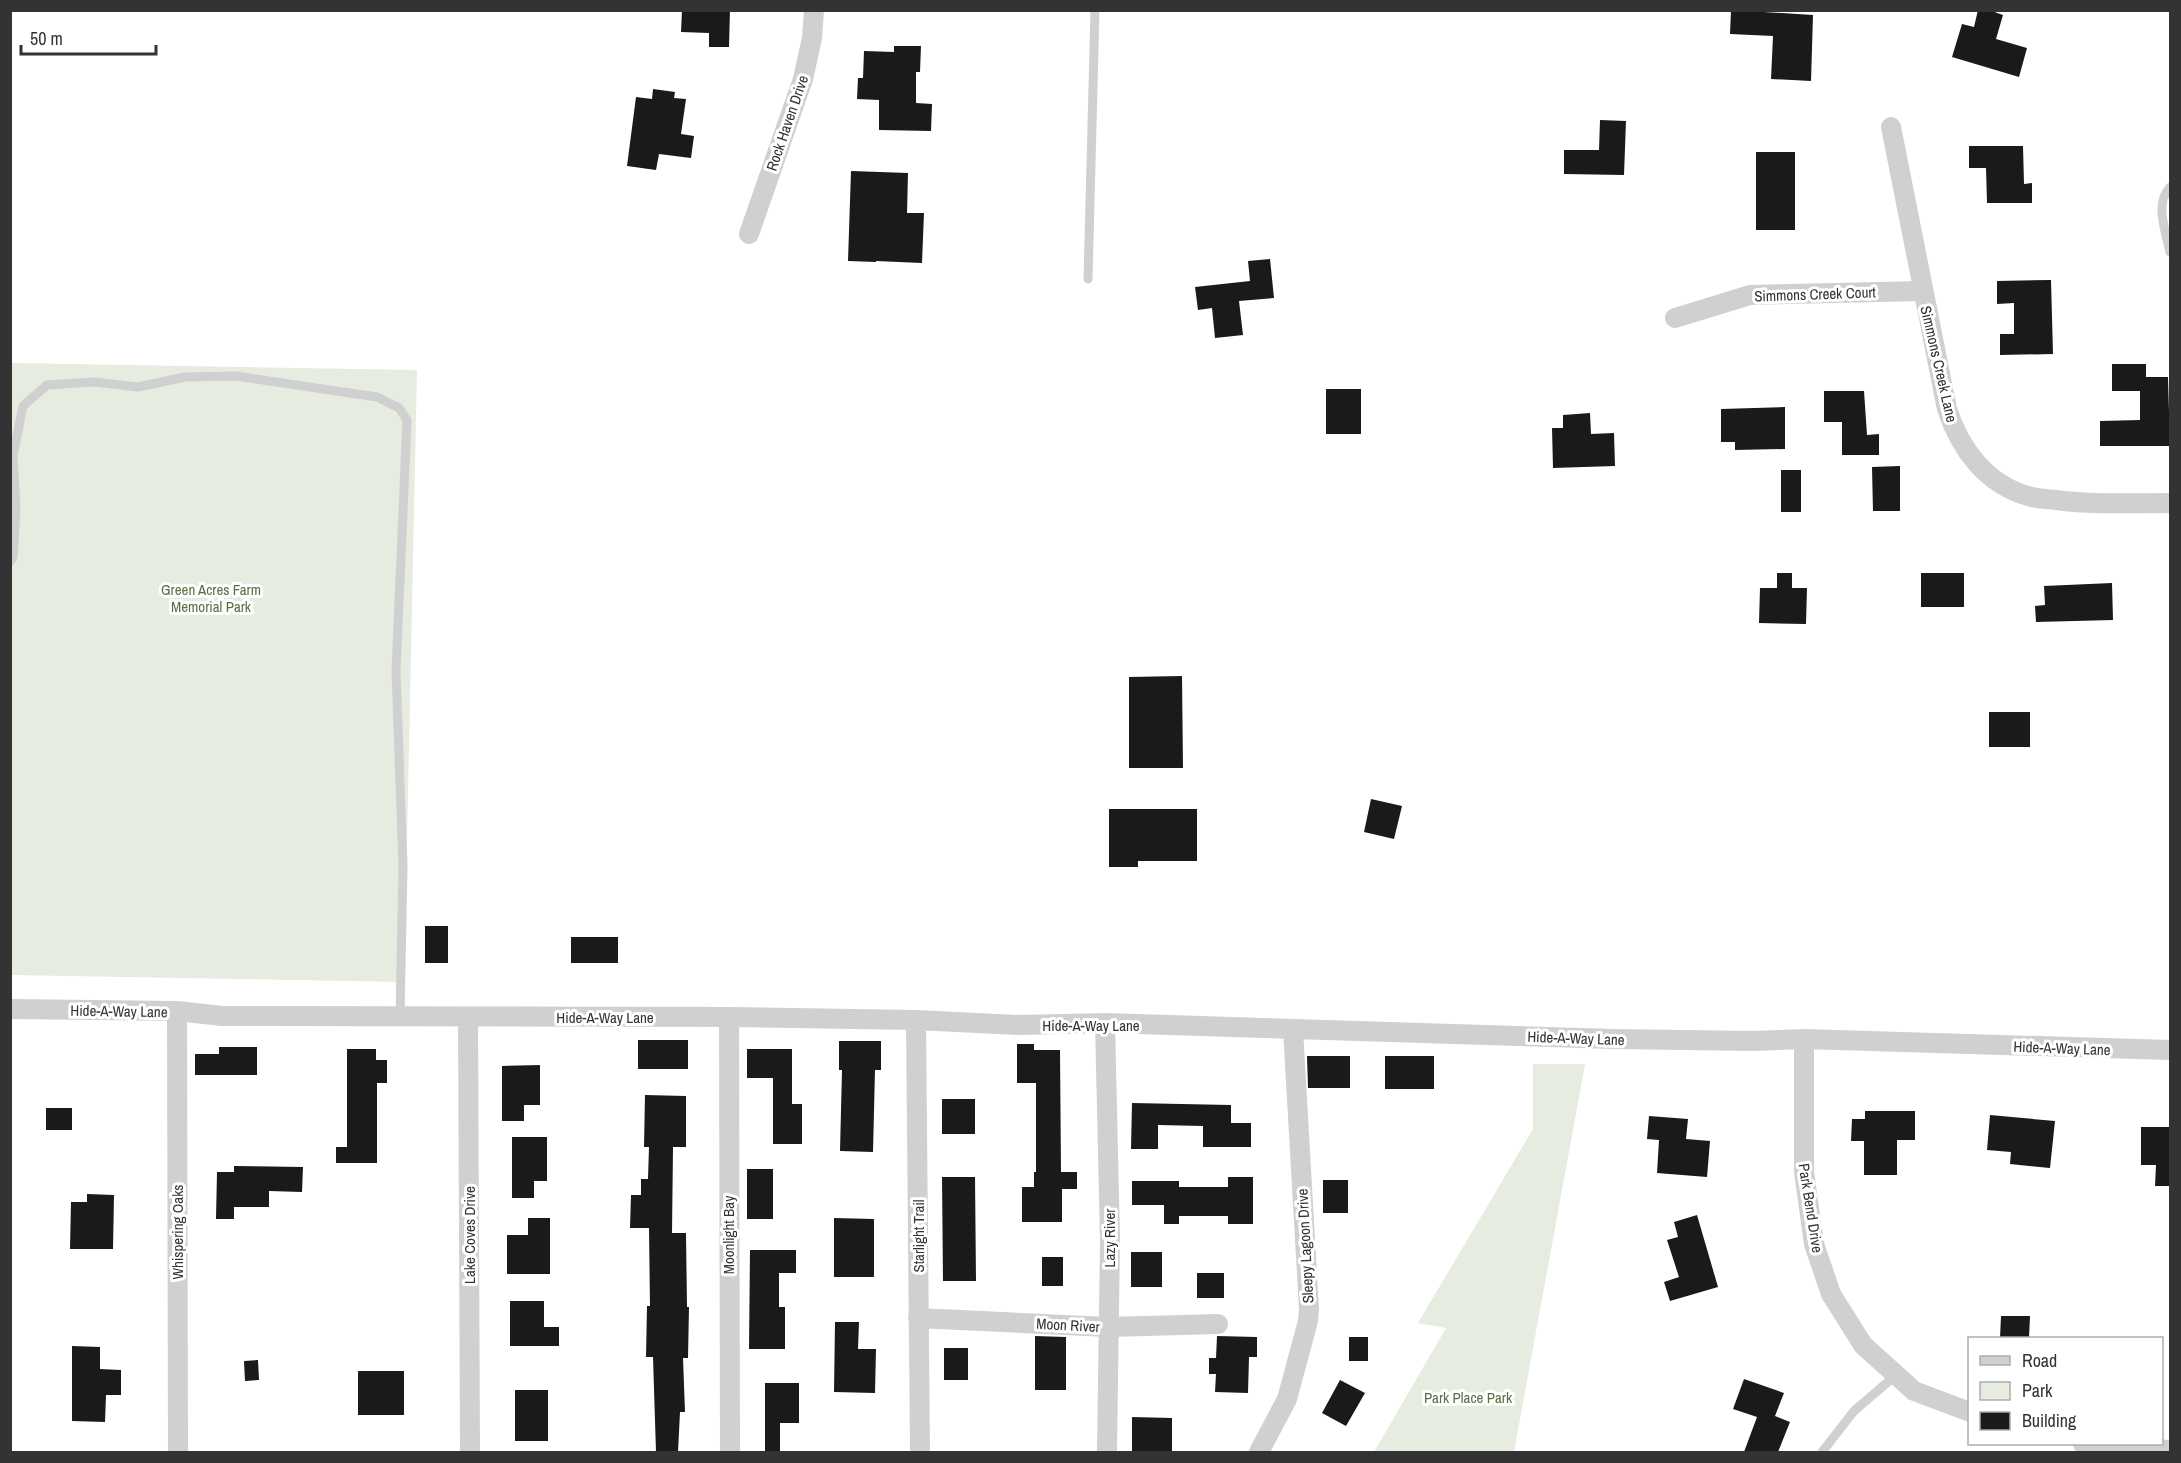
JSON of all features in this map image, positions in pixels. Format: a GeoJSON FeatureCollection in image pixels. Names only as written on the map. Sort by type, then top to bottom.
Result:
{"type":"FeatureCollection","features":[{"type":"Feature","properties":{"kind":"street","name":"Rock Haven Drive"},"geometry":{"type":"LineString","coordinates":[[749,234],[804,79],[812,38],[814,10]]}},
{"type":"Feature","properties":{"kind":"street","name":"Simmons Creek Lane"},"geometry":{"type":"LineString","coordinates":[[1891,127],[1947,409],[1954,430],[1963,446],[1978,466],[2004,484],[2028,496],[2083,503],[2170,503]]}},
{"type":"Feature","properties":{"kind":"street","name":"Simmons Creek Court"},"geometry":{"type":"LineString","coordinates":[[1675,318],[1750,295],[1922,291]]}},
{"type":"Feature","properties":{"kind":"street","name":"Hide-A-Way Lane"},"geometry":{"type":"LineString","coordinates":[[10,1009],[177,1011],[222,1016],[729,1017],[916,1020],[1018,1025],[1106,1023],[1742,1041],[1804,1039],[2170,1050]]}},
{"type":"Feature","properties":{"kind":"street","name":"Whispering Oaks"},"geometry":{"type":"LineString","coordinates":[[177,1011],[178,1452]]}},
{"type":"Feature","properties":{"kind":"street","name":"Lake Coves Drive"},"geometry":{"type":"LineString","coordinates":[[468,1017],[470,1452]]}},
{"type":"Feature","properties":{"kind":"street","name":"Moonlight Bay"},"geometry":{"type":"LineString","coordinates":[[729,1017],[730,1452]]}},
{"type":"Feature","properties":{"kind":"street","name":"Starlight Trail"},"geometry":{"type":"LineString","coordinates":[[916,1020],[920,1452]]}},
{"type":"Feature","properties":{"kind":"street","name":"Lazy River"},"geometry":{"type":"LineString","coordinates":[[1106,1023],[1110,1239],[1107,1452]]}},
{"type":"Feature","properties":{"kind":"street","name":"Sleepy Lagoon Drive"},"geometry":{"type":"LineString","coordinates":[[1259,1452],[1287,1399],[1308,1321],[1309,1309],[1293,1029]]}},
{"type":"Feature","properties":{"kind":"street","name":"Park Bend Drive"},"geometry":{"type":"LineString","coordinates":[[1804,1039],[1804,1172],[1814,1244],[1831,1294],[1863,1345],[1914,1391],[1968,1411]]}},
{"type":"Feature","properties":{"kind":"street","name":"Moon River"},"geometry":{"type":"LineString","coordinates":[[918,1318],[1108,1327],[1218,1324]]}},
{"type":"Feature","properties":{"kind":"street"},"geometry":{"type":"LineString","coordinates":[[2090,1445],[2170,1450]]}},
{"type":"Feature","properties":{"kind":"lane"},"geometry":{"type":"LineString","coordinates":[[1088,279],[1095,10]]}},
{"type":"Feature","properties":{"kind":"lane"},"geometry":{"type":"LineString","coordinates":[[2170,187],[2162,200],[2162,213],[2170,252]]}},
{"type":"Feature","properties":{"kind":"lane"},"geometry":{"type":"LineString","coordinates":[[10,562],[13,558],[16,509],[13,456],[23,406],[47,385],[94,382],[138,387],[184,377],[236,376],[377,398],[399,408],[407,420],[396,671],[403,866],[400,1017]]}},
{"type":"Feature","properties":{"kind":"lane"},"geometry":{"type":"LineString","coordinates":[[1822,1452],[1854,1411],[1896,1375]]}},
{"type":"Feature","properties":{"kind":"green space","name":"Green Acres Farm Memorial Park"},"geometry":{"type":"Polygon","coordinates":[[[11,363],[417,370],[404,982],[11,975],[11,363]]]}},
{"type":"Feature","properties":{"kind":"green space","name":"Park Place Park"},"geometry":{"type":"Polygon","coordinates":[[[1533,1064],[1585,1064],[1514,1452],[1374,1452],[1446,1328],[1418,1323],[1533,1129],[1533,1064]]]}},
{"type":"Feature","properties":{"kind":"building"},"geometry":{"type":"Polygon","coordinates":[[[682,10],[730,10],[729,47],[709,47],[709,33],[681,32],[682,10]]]}},
{"type":"Feature","properties":{"kind":"building"},"geometry":{"type":"Polygon","coordinates":[[[1731,10],[1813,15],[1811,81],[1771,79],[1773,36],[1730,34],[1731,10]]]}},
{"type":"Feature","properties":{"kind":"building"},"geometry":{"type":"Polygon","coordinates":[[[1978,10],[1989,10],[2003,15],[1996,39],[2027,48],[2019,77],[1952,57],[1962,24],[1974,27],[1978,10]]]}},
{"type":"Feature","properties":{"kind":"building"},"geometry":{"type":"Polygon","coordinates":[[[894,46],[921,46],[920,72],[916,72],[916,103],[932,104],[931,131],[879,130],[879,100],[857,99],[858,78],[863,78],[864,51],[894,52],[894,46]]]}},
{"type":"Feature","properties":{"kind":"building"},"geometry":{"type":"Polygon","coordinates":[[[653,89],[675,92],[674,98],[686,99],[681,134],[694,136],[691,158],[659,154],[656,170],[627,166],[636,97],[652,99],[653,89]]]}},
{"type":"Feature","properties":{"kind":"building"},"geometry":{"type":"Polygon","coordinates":[[[1600,120],[1626,121],[1624,175],[1564,174],[1564,150],[1599,150],[1600,120]]]}},
{"type":"Feature","properties":{"kind":"building"},"geometry":{"type":"Polygon","coordinates":[[[1969,146],[2023,146],[2024,184],[2032,183],[2032,203],[1987,203],[1986,168],[1969,168],[1969,146]]]}},
{"type":"Feature","properties":{"kind":"building"},"geometry":{"type":"Polygon","coordinates":[[[1756,152],[1795,152],[1795,230],[1756,230],[1756,152]]]}},
{"type":"Feature","properties":{"kind":"building"},"geometry":{"type":"Polygon","coordinates":[[[851,171],[908,173],[907,213],[924,213],[922,263],[848,261],[851,171]]]}},
{"type":"Feature","properties":{"kind":"building"},"geometry":{"type":"Polygon","coordinates":[[[1270,259],[1274,298],[1239,301],[1243,335],[1215,338],[1212,308],[1198,310],[1195,287],[1250,281],[1248,261],[1270,259]]]}},
{"type":"Feature","properties":{"kind":"building"},"geometry":{"type":"Polygon","coordinates":[[[2051,280],[2053,354],[2000,355],[2000,334],[2014,334],[2014,303],[1997,304],[1997,281],[2051,280]]]}},
{"type":"Feature","properties":{"kind":"building"},"geometry":{"type":"Polygon","coordinates":[[[2112,364],[2146,364],[2146,377],[2168,377],[2170,446],[2100,446],[2100,421],[2140,420],[2140,391],[2112,391],[2112,364]]]}},
{"type":"Feature","properties":{"kind":"building"},"geometry":{"type":"Polygon","coordinates":[[[1326,389],[1361,389],[1361,434],[1326,434],[1326,389]]]}},
{"type":"Feature","properties":{"kind":"building"},"geometry":{"type":"Polygon","coordinates":[[[1824,391],[1864,391],[1867,435],[1879,434],[1879,455],[1842,455],[1842,422],[1824,422],[1824,391]]]}},
{"type":"Feature","properties":{"kind":"building"},"geometry":{"type":"Polygon","coordinates":[[[1785,407],[1785,449],[1735,450],[1735,442],[1721,442],[1721,409],[1785,407]]]}},
{"type":"Feature","properties":{"kind":"building"},"geometry":{"type":"Polygon","coordinates":[[[1590,413],[1591,434],[1614,433],[1615,466],[1553,468],[1552,428],[1563,428],[1563,415],[1590,413]]]}},
{"type":"Feature","properties":{"kind":"building"},"geometry":{"type":"Polygon","coordinates":[[[1900,466],[1900,511],[1873,511],[1872,467],[1900,466]]]}},
{"type":"Feature","properties":{"kind":"building"},"geometry":{"type":"Polygon","coordinates":[[[1781,470],[1801,470],[1801,512],[1781,512],[1781,470]]]}},
{"type":"Feature","properties":{"kind":"building"},"geometry":{"type":"Polygon","coordinates":[[[1777,573],[1792,573],[1792,588],[1807,588],[1806,624],[1759,623],[1760,588],[1777,588],[1777,573]]]}},
{"type":"Feature","properties":{"kind":"building"},"geometry":{"type":"Polygon","coordinates":[[[1921,573],[1964,573],[1964,607],[1921,607],[1921,573]]]}},
{"type":"Feature","properties":{"kind":"building"},"geometry":{"type":"Polygon","coordinates":[[[2112,583],[2113,620],[2036,622],[2035,606],[2045,605],[2044,586],[2112,583]]]}},
{"type":"Feature","properties":{"kind":"building"},"geometry":{"type":"Polygon","coordinates":[[[1182,676],[1183,768],[1129,768],[1129,677],[1182,676]]]}},
{"type":"Feature","properties":{"kind":"building"},"geometry":{"type":"Polygon","coordinates":[[[1989,712],[2030,712],[2030,747],[1989,747],[1989,712]]]}},
{"type":"Feature","properties":{"kind":"building"},"geometry":{"type":"Polygon","coordinates":[[[1371,799],[1402,806],[1394,839],[1364,832],[1371,799]]]}},
{"type":"Feature","properties":{"kind":"building"},"geometry":{"type":"Polygon","coordinates":[[[1109,809],[1197,809],[1197,861],[1138,861],[1138,867],[1109,867],[1109,809]]]}},
{"type":"Feature","properties":{"kind":"building"},"geometry":{"type":"Polygon","coordinates":[[[425,926],[448,926],[448,963],[425,963],[425,926]]]}},
{"type":"Feature","properties":{"kind":"building"},"geometry":{"type":"Polygon","coordinates":[[[571,937],[618,937],[618,963],[571,963],[571,937]]]}},
{"type":"Feature","properties":{"kind":"building"},"geometry":{"type":"Polygon","coordinates":[[[638,1040],[688,1040],[688,1069],[638,1069],[638,1040]]]}},
{"type":"Feature","properties":{"kind":"building"},"geometry":{"type":"Polygon","coordinates":[[[839,1041],[881,1041],[881,1070],[875,1070],[873,1152],[840,1151],[842,1070],[839,1070],[839,1041]]]}},
{"type":"Feature","properties":{"kind":"building"},"geometry":{"type":"Polygon","coordinates":[[[1017,1044],[1034,1044],[1034,1050],[1060,1050],[1061,1172],[1077,1172],[1077,1189],[1062,1189],[1062,1222],[1022,1222],[1022,1187],[1034,1187],[1034,1172],[1036,1172],[1036,1083],[1017,1083],[1017,1044]]]}},
{"type":"Feature","properties":{"kind":"building"},"geometry":{"type":"Polygon","coordinates":[[[219,1047],[257,1047],[257,1075],[195,1075],[195,1054],[219,1054],[219,1047]]]}},
{"type":"Feature","properties":{"kind":"building"},"geometry":{"type":"Polygon","coordinates":[[[347,1049],[376,1049],[376,1060],[387,1060],[387,1083],[377,1083],[377,1163],[336,1163],[336,1147],[347,1147],[347,1049]]]}},
{"type":"Feature","properties":{"kind":"building"},"geometry":{"type":"Polygon","coordinates":[[[747,1049],[792,1049],[792,1104],[802,1104],[802,1144],[773,1144],[773,1078],[747,1078],[747,1049]]]}},
{"type":"Feature","properties":{"kind":"building"},"geometry":{"type":"Polygon","coordinates":[[[1307,1056],[1350,1056],[1350,1088],[1308,1088],[1307,1056]]]}},
{"type":"Feature","properties":{"kind":"building"},"geometry":{"type":"Polygon","coordinates":[[[1385,1056],[1434,1056],[1434,1089],[1385,1089],[1385,1056]]]}},
{"type":"Feature","properties":{"kind":"building"},"geometry":{"type":"Polygon","coordinates":[[[540,1065],[540,1105],[524,1105],[524,1121],[502,1121],[502,1066],[540,1065]]]}},
{"type":"Feature","properties":{"kind":"building"},"geometry":{"type":"Polygon","coordinates":[[[645,1095],[686,1096],[686,1147],[673,1147],[672,1233],[686,1233],[687,1307],[689,1307],[688,1358],[683,1358],[685,1412],[680,1412],[678,1452],[656,1452],[653,1357],[646,1357],[647,1306],[650,1306],[649,1228],[630,1228],[631,1195],[641,1195],[641,1179],[648,1179],[649,1147],[644,1147],[645,1095]]]}},
{"type":"Feature","properties":{"kind":"building"},"geometry":{"type":"Polygon","coordinates":[[[942,1099],[975,1099],[975,1134],[942,1134],[942,1099]]]}},
{"type":"Feature","properties":{"kind":"building"},"geometry":{"type":"Polygon","coordinates":[[[1132,1103],[1231,1105],[1231,1123],[1251,1123],[1251,1147],[1203,1147],[1203,1126],[1158,1125],[1158,1149],[1131,1149],[1132,1103]]]}},
{"type":"Feature","properties":{"kind":"building"},"geometry":{"type":"Polygon","coordinates":[[[46,1108],[72,1108],[72,1130],[46,1130],[46,1108]]]}},
{"type":"Feature","properties":{"kind":"building"},"geometry":{"type":"Polygon","coordinates":[[[1865,1111],[1915,1111],[1915,1140],[1897,1140],[1897,1175],[1864,1175],[1864,1141],[1851,1141],[1852,1119],[1865,1119],[1865,1111]]]}},
{"type":"Feature","properties":{"kind":"building"},"geometry":{"type":"Polygon","coordinates":[[[1990,1115],[2055,1121],[2050,1168],[2010,1164],[2011,1152],[1987,1150],[1990,1115]]]}},
{"type":"Feature","properties":{"kind":"building"},"geometry":{"type":"Polygon","coordinates":[[[1649,1116],[1688,1119],[1686,1139],[1710,1141],[1707,1177],[1657,1173],[1659,1140],[1647,1139],[1649,1116]]]}},
{"type":"Feature","properties":{"kind":"building"},"geometry":{"type":"Polygon","coordinates":[[[2141,1127],[2170,1127],[2170,1186],[2155,1186],[2156,1165],[2141,1165],[2141,1127]]]}},
{"type":"Feature","properties":{"kind":"building"},"geometry":{"type":"Polygon","coordinates":[[[512,1137],[547,1137],[547,1181],[534,1181],[534,1198],[512,1198],[512,1137]]]}},
{"type":"Feature","properties":{"kind":"building"},"geometry":{"type":"Polygon","coordinates":[[[234,1166],[303,1167],[302,1192],[269,1191],[269,1207],[234,1207],[234,1219],[216,1219],[217,1172],[234,1172],[234,1166]]]}},
{"type":"Feature","properties":{"kind":"building"},"geometry":{"type":"Polygon","coordinates":[[[747,1169],[773,1169],[773,1219],[747,1219],[747,1169]]]}},
{"type":"Feature","properties":{"kind":"building"},"geometry":{"type":"Polygon","coordinates":[[[942,1177],[975,1177],[976,1281],[943,1281],[942,1177]]]}},
{"type":"Feature","properties":{"kind":"building"},"geometry":{"type":"Polygon","coordinates":[[[1228,1177],[1253,1177],[1253,1224],[1228,1224],[1228,1216],[1179,1216],[1179,1224],[1164,1224],[1164,1205],[1132,1205],[1132,1181],[1179,1181],[1179,1187],[1228,1187],[1228,1177]]]}},
{"type":"Feature","properties":{"kind":"building"},"geometry":{"type":"Polygon","coordinates":[[[1323,1180],[1348,1180],[1348,1213],[1323,1213],[1323,1180]]]}},
{"type":"Feature","properties":{"kind":"building"},"geometry":{"type":"Polygon","coordinates":[[[87,1194],[114,1195],[113,1249],[70,1249],[71,1202],[87,1202],[87,1194]]]}},
{"type":"Feature","properties":{"kind":"building"},"geometry":{"type":"Polygon","coordinates":[[[1697,1215],[1718,1287],[1670,1301],[1664,1282],[1679,1277],[1667,1240],[1678,1237],[1674,1222],[1697,1215]]]}},
{"type":"Feature","properties":{"kind":"building"},"geometry":{"type":"Polygon","coordinates":[[[528,1218],[550,1218],[550,1274],[507,1274],[507,1235],[528,1235],[528,1218]]]}},
{"type":"Feature","properties":{"kind":"building"},"geometry":{"type":"Polygon","coordinates":[[[834,1218],[874,1219],[874,1277],[834,1277],[834,1218]]]}},
{"type":"Feature","properties":{"kind":"building"},"geometry":{"type":"Polygon","coordinates":[[[750,1250],[796,1250],[796,1273],[779,1273],[779,1307],[785,1307],[785,1349],[749,1349],[750,1250]]]}},
{"type":"Feature","properties":{"kind":"building"},"geometry":{"type":"Polygon","coordinates":[[[1131,1252],[1162,1252],[1162,1287],[1131,1287],[1131,1252]]]}},
{"type":"Feature","properties":{"kind":"building"},"geometry":{"type":"Polygon","coordinates":[[[1042,1257],[1063,1257],[1063,1286],[1042,1286],[1042,1257]]]}},
{"type":"Feature","properties":{"kind":"building"},"geometry":{"type":"Polygon","coordinates":[[[1197,1273],[1224,1273],[1224,1298],[1197,1298],[1197,1273]]]}},
{"type":"Feature","properties":{"kind":"building"},"geometry":{"type":"Polygon","coordinates":[[[510,1301],[544,1301],[544,1327],[559,1327],[559,1346],[510,1346],[510,1301]]]}},
{"type":"Feature","properties":{"kind":"building"},"geometry":{"type":"Polygon","coordinates":[[[2001,1316],[2030,1316],[2029,1337],[2000,1337],[2001,1316]]]}},
{"type":"Feature","properties":{"kind":"building"},"geometry":{"type":"Polygon","coordinates":[[[835,1322],[859,1322],[858,1349],[876,1349],[875,1393],[834,1392],[835,1322]]]}},
{"type":"Feature","properties":{"kind":"building"},"geometry":{"type":"Polygon","coordinates":[[[1035,1336],[1066,1337],[1066,1390],[1035,1390],[1035,1336]]]}},
{"type":"Feature","properties":{"kind":"building"},"geometry":{"type":"Polygon","coordinates":[[[1217,1336],[1257,1337],[1257,1357],[1249,1357],[1248,1393],[1215,1392],[1216,1374],[1209,1374],[1209,1358],[1216,1358],[1217,1336]]]}},
{"type":"Feature","properties":{"kind":"building"},"geometry":{"type":"Polygon","coordinates":[[[1349,1337],[1368,1337],[1368,1361],[1349,1361],[1349,1337]]]}},
{"type":"Feature","properties":{"kind":"building"},"geometry":{"type":"Polygon","coordinates":[[[72,1346],[100,1347],[100,1369],[121,1370],[121,1395],[106,1395],[105,1422],[72,1421],[72,1346]]]}},
{"type":"Feature","properties":{"kind":"building"},"geometry":{"type":"Polygon","coordinates":[[[944,1348],[968,1348],[968,1380],[944,1380],[944,1348]]]}},
{"type":"Feature","properties":{"kind":"building"},"geometry":{"type":"Polygon","coordinates":[[[258,1360],[259,1380],[245,1381],[244,1361],[258,1360]]]}},
{"type":"Feature","properties":{"kind":"building"},"geometry":{"type":"Polygon","coordinates":[[[358,1371],[404,1371],[404,1415],[358,1415],[358,1371]]]}},
{"type":"Feature","properties":{"kind":"building"},"geometry":{"type":"Polygon","coordinates":[[[1744,1379],[1784,1393],[1775,1416],[1790,1422],[1778,1452],[1744,1452],[1757,1417],[1733,1409],[1744,1379]]]}},
{"type":"Feature","properties":{"kind":"building"},"geometry":{"type":"Polygon","coordinates":[[[1340,1380],[1365,1393],[1346,1426],[1322,1413],[1340,1380]]]}},
{"type":"Feature","properties":{"kind":"building"},"geometry":{"type":"Polygon","coordinates":[[[765,1383],[799,1383],[799,1423],[780,1423],[780,1452],[765,1452],[765,1383]]]}},
{"type":"Feature","properties":{"kind":"building"},"geometry":{"type":"Polygon","coordinates":[[[515,1390],[548,1390],[548,1441],[515,1441],[515,1390]]]}},
{"type":"Feature","properties":{"kind":"building"},"geometry":{"type":"Polygon","coordinates":[[[1132,1417],[1172,1418],[1172,1452],[1132,1452],[1132,1417]]]}}]}
